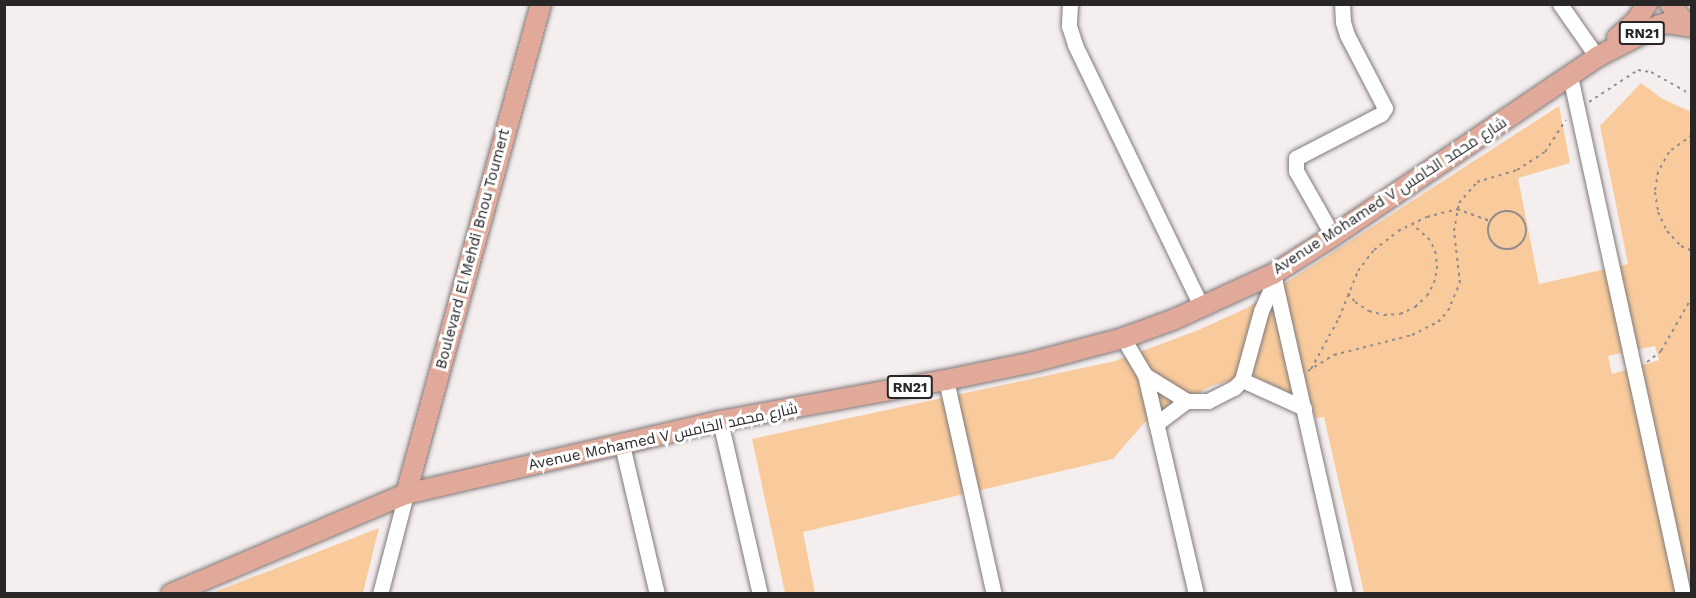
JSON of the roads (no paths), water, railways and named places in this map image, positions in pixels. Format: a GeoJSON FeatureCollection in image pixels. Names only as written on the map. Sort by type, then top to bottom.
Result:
{"type":"FeatureCollection","features":[{"type":"Feature","properties":{"kind":"main road","name":"Boulevard El Mehdi Bnou Toumert"},"geometry":{"type":"LineString","coordinates":[[406,494],[541,4]]}},
{"type":"Feature","properties":{"kind":"main road","name":"RN21"},"geometry":{"type":"LineString","coordinates":[[1597,57],[1636,21],[1647,4]]}},
{"type":"Feature","properties":{"kind":"main road","name":"RN21"},"geometry":{"type":"LineString","coordinates":[[1670,4],[1684,21],[1692,26]]}},
{"type":"Feature","properties":{"kind":"main road","name":"RN21"},"geometry":{"type":"LineString","coordinates":[[1597,57],[1657,26],[1667,23],[1692,26]]}},
{"type":"Feature","properties":{"kind":"main road","name":"Avenue Mohamed V شارع محمد الخامس"},"geometry":{"type":"LineString","coordinates":[[171,594],[406,494],[720,421],[946,381],[1033,362],[1123,338],[1274,277],[1597,57]]}},
{"type":"Feature","properties":{"kind":"street"},"geometry":{"type":"LineString","coordinates":[[1070,4],[1070,26],[1075,45],[1202,308]]}},
{"type":"Feature","properties":{"kind":"street"},"geometry":{"type":"LineString","coordinates":[[1333,236],[1296,171],[1296,158],[1381,114],[1385,108],[1347,35],[1343,22],[1342,4]]}},
{"type":"Feature","properties":{"kind":"street"},"geometry":{"type":"LineString","coordinates":[[1560,4],[1597,57]]}},
{"type":"Feature","properties":{"kind":"street"},"geometry":{"type":"LineString","coordinates":[[1570,76],[1683,594]]}},
{"type":"Feature","properties":{"kind":"street"},"geometry":{"type":"LineString","coordinates":[[1274,277],[1303,373],[1304,408],[1345,594]]}},
{"type":"Feature","properties":{"kind":"street"},"geometry":{"type":"LineString","coordinates":[[1145,375],[1187,400],[1208,401],[1242,380],[1261,311],[1274,277]]}},
{"type":"Feature","properties":{"kind":"street"},"geometry":{"type":"LineString","coordinates":[[1123,338],[1145,375],[1196,594]]}},
{"type":"Feature","properties":{"kind":"street"},"geometry":{"type":"LineString","coordinates":[[1242,380],[1304,408]]}},
{"type":"Feature","properties":{"kind":"street"},"geometry":{"type":"LineString","coordinates":[[946,381],[994,594]]}},
{"type":"Feature","properties":{"kind":"street"},"geometry":{"type":"LineString","coordinates":[[1156,424],[1187,400]]}},
{"type":"Feature","properties":{"kind":"street"},"geometry":{"type":"LineString","coordinates":[[720,421],[760,594]]}},
{"type":"Feature","properties":{"kind":"street"},"geometry":{"type":"LineString","coordinates":[[622,445],[657,594]]}},
{"type":"Feature","properties":{"kind":"street"},"geometry":{"type":"LineString","coordinates":[[380,594],[406,494]]}}]}
